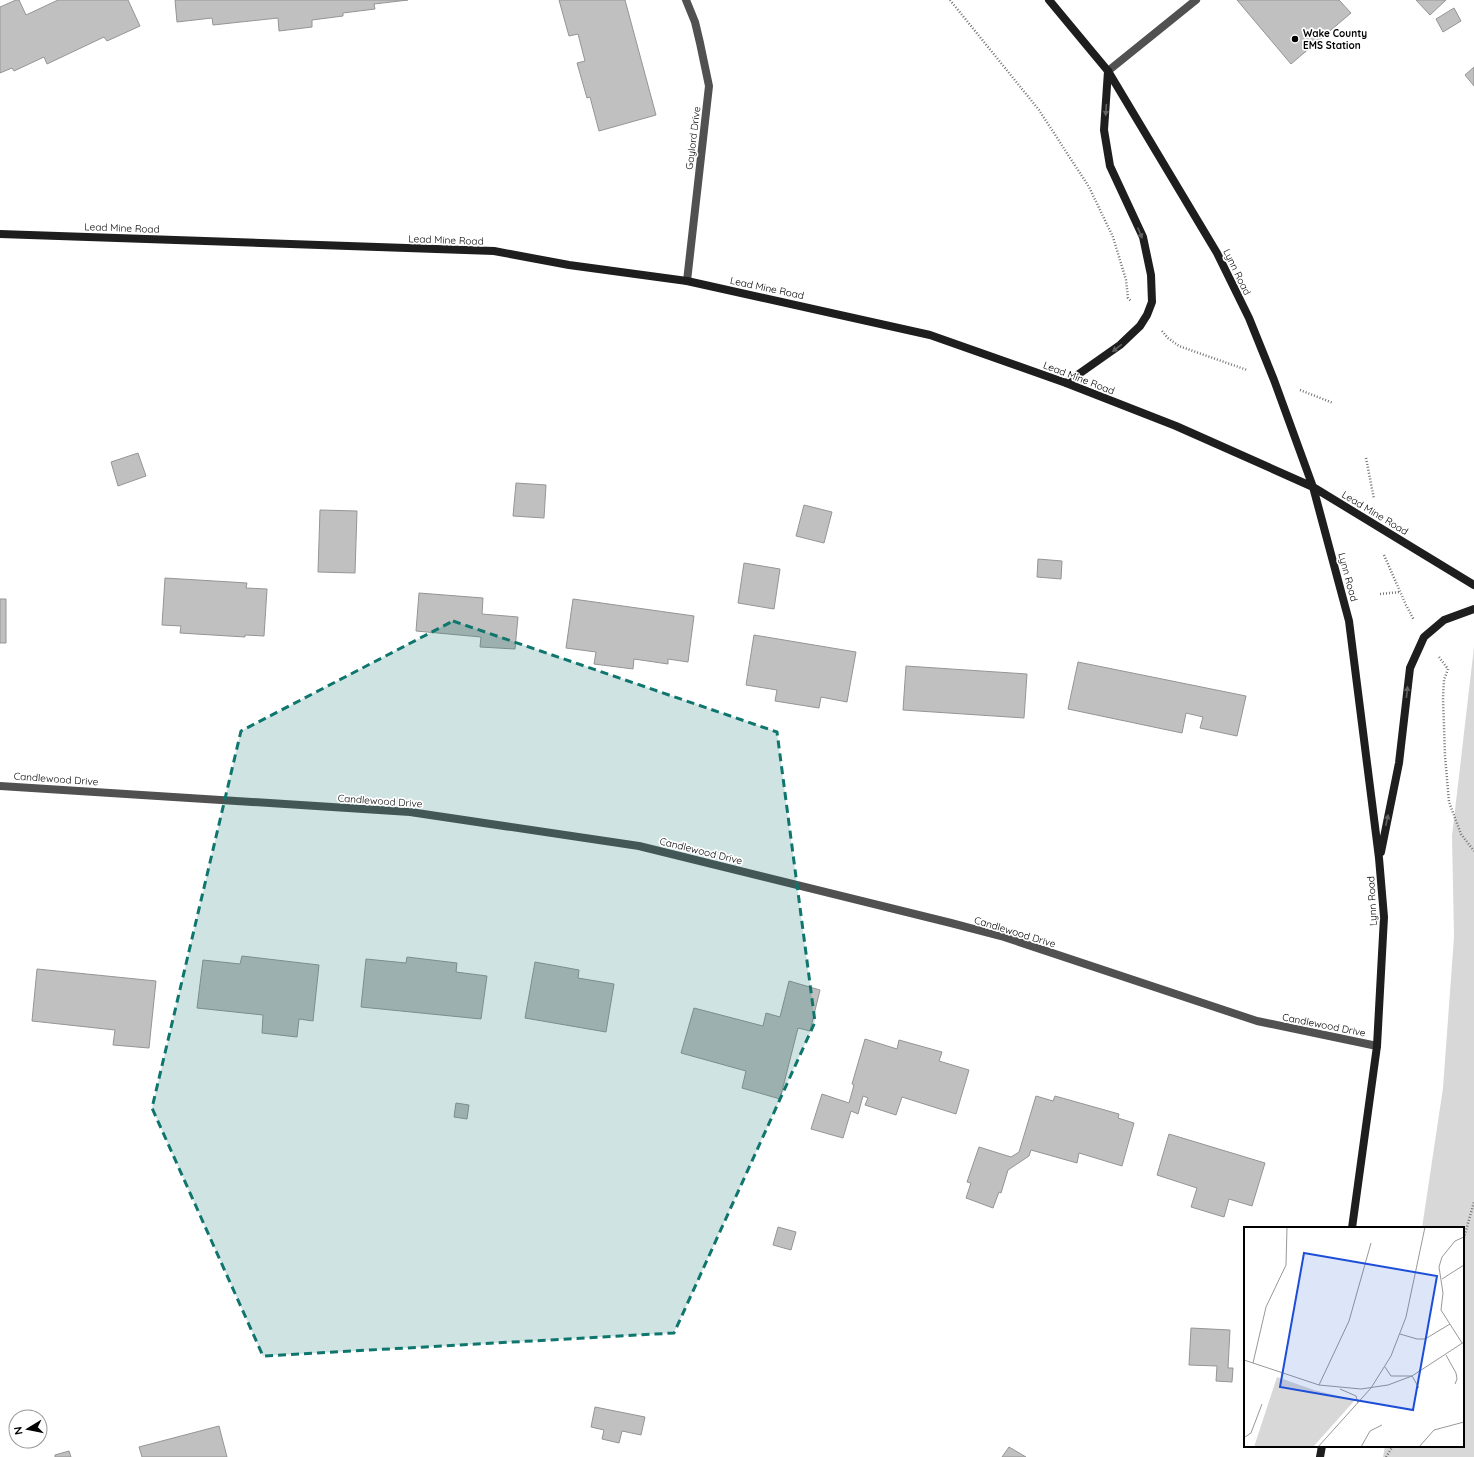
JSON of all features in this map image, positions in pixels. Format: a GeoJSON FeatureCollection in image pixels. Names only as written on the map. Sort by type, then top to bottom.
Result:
{"type":"FeatureCollection","features":[{"type":"Feature","properties":{"kind":"main road","name":"Lynn Road"},"geometry":{"type":"LineString","coordinates":[[1049,0],[1108,71],[1217,253],[1249,318],[1274,380],[1313,487],[1349,621],[1379,858],[1384,918],[1377,1046],[1352,1227]]}},
{"type":"Feature","properties":{"kind":"main road"},"geometry":{"type":"LineString","coordinates":[[1066,383],[1120,345],[1140,326],[1147,315],[1152,302],[1151,275],[1143,237],[1110,166],[1104,130],[1108,71]]}},
{"type":"Feature","properties":{"kind":"main road","name":"Lead Mine Road"},"geometry":{"type":"LineString","coordinates":[[0,234],[494,252],[569,265],[687,281],[930,335],[1066,383],[1176,426],[1313,487],[1474,585]]}},
{"type":"Feature","properties":{"kind":"main road"},"geometry":{"type":"LineString","coordinates":[[1379,858],[1400,763],[1410,668],[1424,637],[1444,620],[1474,609]]}},
{"type":"Feature","properties":{"kind":"main road"},"geometry":{"type":"LineString","coordinates":[[1320,1457],[1322,1447]]}},
{"type":"Feature","properties":{"kind":"street","name":"Gaylord Drive"},"geometry":{"type":"LineString","coordinates":[[686,0],[695,22],[709,86],[687,281]]}},
{"type":"Feature","properties":{"kind":"street"},"geometry":{"type":"LineString","coordinates":[[1108,71],[1196,0]]}},
{"type":"Feature","properties":{"kind":"street","name":"Candlewood Drive"},"geometry":{"type":"LineString","coordinates":[[0,786],[410,812],[639,846],[1004,937],[1257,1021],[1377,1046]]}},
{"type":"Feature","properties":{"kind":"path"},"geometry":{"type":"LineString","coordinates":[[950,0],[1039,110],[1089,188],[1113,237],[1126,280],[1128,298]]}},
{"type":"Feature","properties":{"kind":"path"},"geometry":{"type":"LineString","coordinates":[[1168,338],[1179,346],[1198,353]]}},
{"type":"Feature","properties":{"kind":"path"},"geometry":{"type":"LineString","coordinates":[[1385,558],[1406,605]]}},
{"type":"Feature","properties":{"kind":"path"},"geometry":{"type":"LineString","coordinates":[[1380,594],[1400,592]]}},
{"type":"Feature","properties":{"kind":"path"},"geometry":{"type":"LineString","coordinates":[[1448,669],[1444,680],[1443,697],[1445,756],[1449,802],[1461,834],[1474,851]]}},
{"type":"Feature","properties":{"kind":"path"},"geometry":{"type":"LineString","coordinates":[[1464,1237],[1474,1202]]}},
{"type":"Feature","properties":{"kind":"path"},"geometry":{"type":"LineString","coordinates":[[1386,1457],[1392,1447]]}},
{"type":"Feature","properties":{"kind":"highlighted area"},"geometry":{"type":"Polygon","coordinates":[[[453,621],[777,732],[815,1022],[674,1333],[263,1356],[152,1108],[241,731],[453,621]]]}},
{"type":"Feature","properties":{"kind":"shaded area"},"geometry":{"type":"Polygon","coordinates":[[[1474,647],[1474,1457],[1383,1457],[1385,1447],[1464,1447],[1464,1227],[1422,1227],[1443,1088],[1454,937],[1452,836],[1474,647]]]}},
{"type":"Feature","properties":{"kind":"building"},"geometry":{"type":"Polygon","coordinates":[[[19,0],[26,15],[58,0],[128,0],[140,26],[107,41],[104,37],[47,64],[44,57],[14,71],[12,68],[0,73],[0,7],[19,0]]]}},
{"type":"Feature","properties":{"kind":"building"},"geometry":{"type":"Polygon","coordinates":[[[175,0],[408,0],[374,4],[375,9],[343,13],[343,16],[312,20],[312,27],[279,31],[278,18],[213,25],[212,18],[177,22],[175,0]]]}},
{"type":"Feature","properties":{"kind":"building"},"geometry":{"type":"Polygon","coordinates":[[[559,0],[625,0],[656,115],[599,131],[590,97],[587,98],[577,63],[585,61],[578,34],[569,36],[559,0]]]}},
{"type":"Feature","properties":{"kind":"building","name":"Wake County EMS Station"},"geometry":{"type":"Polygon","coordinates":[[[1237,0],[1339,0],[1351,13],[1291,64],[1237,0]]]}},
{"type":"Feature","properties":{"kind":"building"},"geometry":{"type":"Polygon","coordinates":[[[1416,0],[1446,0],[1430,15],[1416,0]]]}},
{"type":"Feature","properties":{"kind":"building"},"geometry":{"type":"Polygon","coordinates":[[[1454,8],[1461,21],[1443,32],[1436,19],[1454,8]]]}},
{"type":"Feature","properties":{"kind":"building"},"geometry":{"type":"Polygon","coordinates":[[[1474,67],[1474,86],[1465,75],[1474,67]]]}},
{"type":"Feature","properties":{"kind":"building"},"geometry":{"type":"Polygon","coordinates":[[[138,453],[146,476],[118,486],[111,462],[138,453]]]}},
{"type":"Feature","properties":{"kind":"building"},"geometry":{"type":"Polygon","coordinates":[[[516,483],[546,485],[544,518],[513,516],[516,483]]]}},
{"type":"Feature","properties":{"kind":"building"},"geometry":{"type":"Polygon","coordinates":[[[804,505],[832,512],[824,543],[796,536],[804,505]]]}},
{"type":"Feature","properties":{"kind":"building"},"geometry":{"type":"Polygon","coordinates":[[[320,510],[357,511],[355,573],[318,572],[320,510]]]}},
{"type":"Feature","properties":{"kind":"building"},"geometry":{"type":"Polygon","coordinates":[[[1038,559],[1062,561],[1061,579],[1037,577],[1038,559]]]}},
{"type":"Feature","properties":{"kind":"building"},"geometry":{"type":"Polygon","coordinates":[[[744,563],[780,569],[774,609],[738,603],[744,563]]]}},
{"type":"Feature","properties":{"kind":"building"},"geometry":{"type":"Polygon","coordinates":[[[165,578],[247,583],[246,588],[267,589],[264,636],[245,635],[245,637],[180,633],[181,626],[162,625],[165,578]]]}},
{"type":"Feature","properties":{"kind":"building"},"geometry":{"type":"Polygon","coordinates":[[[419,593],[483,598],[482,614],[518,617],[515,649],[480,647],[481,637],[416,631],[419,593]]]}},
{"type":"Feature","properties":{"kind":"building"},"geometry":{"type":"Polygon","coordinates":[[[0,599],[6,599],[6,643],[0,643],[0,599]]]}},
{"type":"Feature","properties":{"kind":"building"},"geometry":{"type":"Polygon","coordinates":[[[573,599],[694,616],[688,662],[668,659],[668,664],[634,659],[633,669],[594,664],[596,652],[566,648],[573,599]]]}},
{"type":"Feature","properties":{"kind":"building"},"geometry":{"type":"Polygon","coordinates":[[[754,635],[856,652],[847,702],[821,697],[819,708],[775,701],[777,690],[746,685],[754,635]]]}},
{"type":"Feature","properties":{"kind":"building"},"geometry":{"type":"Polygon","coordinates":[[[1078,662],[1246,696],[1237,736],[1200,728],[1203,717],[1186,713],[1182,733],[1068,709],[1078,662]]]}},
{"type":"Feature","properties":{"kind":"building"},"geometry":{"type":"Polygon","coordinates":[[[906,666],[1027,674],[1024,718],[903,710],[906,666]]]}},
{"type":"Feature","properties":{"kind":"building"},"geometry":{"type":"Polygon","coordinates":[[[242,956],[319,965],[313,1021],[299,1019],[297,1037],[262,1033],[263,1015],[197,1008],[203,960],[240,964],[242,956]]]}},
{"type":"Feature","properties":{"kind":"building"},"geometry":{"type":"Polygon","coordinates":[[[407,957],[457,963],[456,972],[487,976],[481,1019],[361,1007],[366,959],[406,963],[407,957]]]}},
{"type":"Feature","properties":{"kind":"building"},"geometry":{"type":"Polygon","coordinates":[[[535,962],[579,970],[578,978],[614,984],[606,1032],[525,1018],[535,962]]]}},
{"type":"Feature","properties":{"kind":"building"},"geometry":{"type":"Polygon","coordinates":[[[37,969],[156,981],[149,1048],[113,1045],[115,1030],[32,1021],[37,969]]]}},
{"type":"Feature","properties":{"kind":"building"},"geometry":{"type":"Polygon","coordinates":[[[789,981],[820,990],[810,1031],[798,1028],[780,1099],[742,1088],[746,1071],[681,1053],[694,1008],[763,1026],[766,1013],[780,1017],[789,981]]]}},
{"type":"Feature","properties":{"kind":"building"},"geometry":{"type":"Polygon","coordinates":[[[865,1039],[897,1049],[899,1040],[942,1052],[939,1061],[969,1070],[956,1114],[902,1097],[896,1115],[865,1105],[868,1098],[863,1096],[858,1114],[851,1111],[843,1138],[811,1129],[822,1094],[849,1103],[854,1085],[852,1084],[865,1039]]]}},
{"type":"Feature","properties":{"kind":"building"},"geometry":{"type":"Polygon","coordinates":[[[1036,1096],[1053,1101],[1055,1096],[1119,1114],[1118,1118],[1134,1123],[1122,1166],[1079,1153],[1077,1163],[1031,1150],[1029,1156],[1008,1170],[1001,1193],[999,1192],[993,1208],[966,1198],[971,1183],[967,1182],[979,1147],[1011,1157],[1019,1152],[1036,1096]]]}},
{"type":"Feature","properties":{"kind":"building"},"geometry":{"type":"Polygon","coordinates":[[[456,1103],[469,1105],[467,1119],[454,1117],[456,1103]]]}},
{"type":"Feature","properties":{"kind":"building"},"geometry":{"type":"Polygon","coordinates":[[[1169,1134],[1265,1163],[1252,1206],[1229,1199],[1224,1217],[1191,1207],[1197,1188],[1157,1175],[1169,1134]]]}},
{"type":"Feature","properties":{"kind":"building"},"geometry":{"type":"Polygon","coordinates":[[[778,1227],[796,1232],[791,1250],[773,1245],[778,1227]]]}},
{"type":"Feature","properties":{"kind":"building"},"geometry":{"type":"Polygon","coordinates":[[[1191,1328],[1230,1330],[1228,1368],[1233,1368],[1232,1382],[1216,1381],[1217,1366],[1189,1365],[1191,1328]]]}},
{"type":"Feature","properties":{"kind":"building"},"geometry":{"type":"Polygon","coordinates":[[[595,1407],[645,1417],[641,1435],[622,1431],[619,1443],[602,1439],[604,1430],[591,1427],[595,1407]]]}},
{"type":"Feature","properties":{"kind":"building"},"geometry":{"type":"Polygon","coordinates":[[[219,1426],[227,1457],[142,1457],[139,1447],[219,1426]]]}},
{"type":"Feature","properties":{"kind":"building"},"geometry":{"type":"Polygon","coordinates":[[[1009,1447],[1026,1457],[1002,1457],[1009,1447]]]}},
{"type":"Feature","properties":{"kind":"building"},"geometry":{"type":"Polygon","coordinates":[[[69,1451],[71,1457],[55,1457],[55,1455],[69,1451]]]}},
{"type":"Feature","properties":{"kind":"place","name":"Wake County EMS Station"},"geometry":{"type":"Point","coordinates":[1295,39]}}]}
